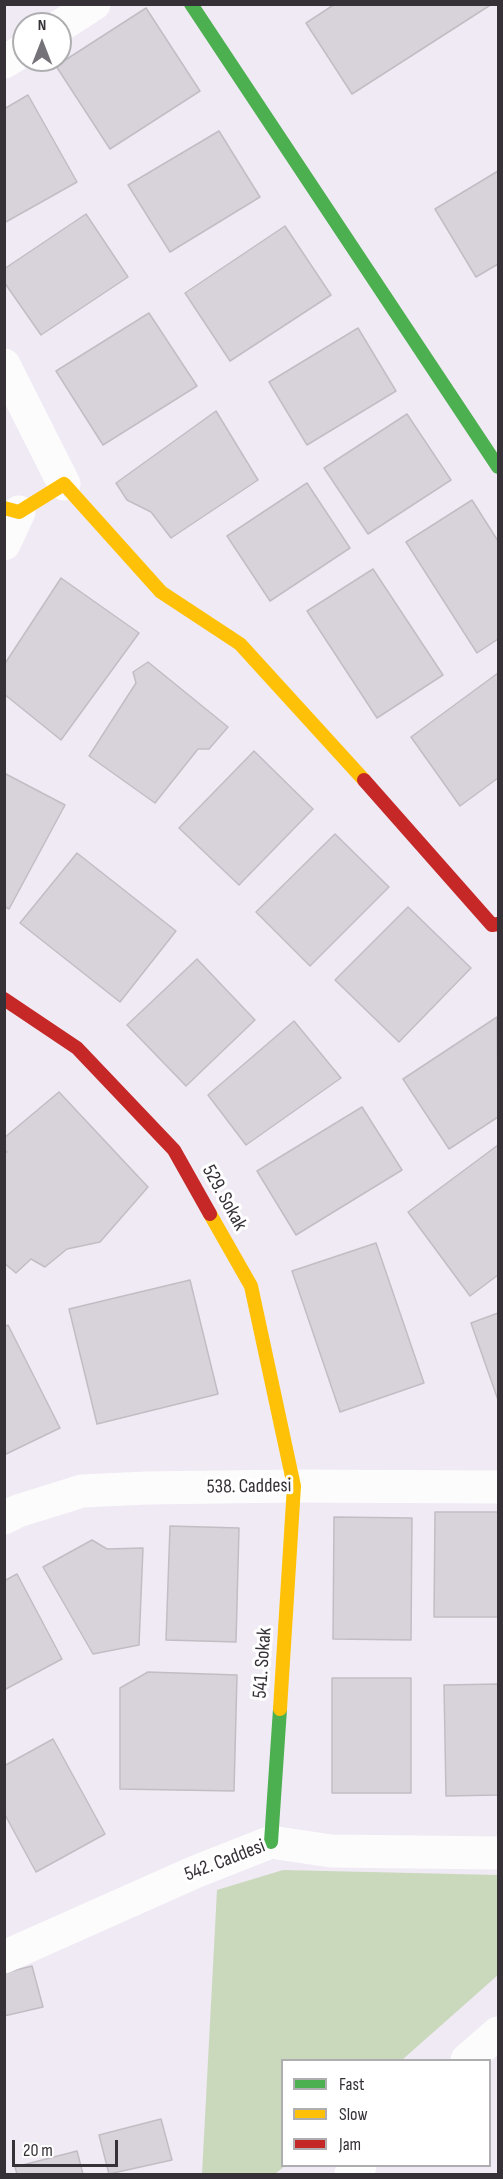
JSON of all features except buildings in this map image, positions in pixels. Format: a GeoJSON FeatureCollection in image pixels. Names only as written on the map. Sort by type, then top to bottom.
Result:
{"type":"FeatureCollection","features":[{"type":"Feature","properties":{"kind":"street"},"geometry":{"type":"LineString","coordinates":[[72,18],[94,4]]}},
{"type":"Feature","properties":{"kind":"street"},"geometry":{"type":"LineString","coordinates":[[191,4],[498,467]]}},
{"type":"Feature","properties":{"kind":"street"},"geometry":{"type":"LineString","coordinates":[[4,365],[64,484],[161,592],[240,644],[379,795],[492,925],[498,924]]}},
{"type":"Feature","properties":{"kind":"street"},"geometry":{"type":"LineString","coordinates":[[4,544],[12,510],[64,484]]}},
{"type":"Feature","properties":{"kind":"street","name":"529. Sokak"},"geometry":{"type":"LineString","coordinates":[[4,999],[77,1048],[174,1150],[251,1286],[294,1486]]}},
{"type":"Feature","properties":{"kind":"street","name":"538. Caddesi"},"geometry":{"type":"LineString","coordinates":[[4,1518],[18,1511],[82,1491],[294,1486],[498,1487]]}},
{"type":"Feature","properties":{"kind":"street","name":"541. Sokak"},"geometry":{"type":"LineString","coordinates":[[271,1842],[294,1486]]}},
{"type":"Feature","properties":{"kind":"street","name":"542. Caddesi"},"geometry":{"type":"LineString","coordinates":[[4,1957],[195,1872],[271,1842],[331,1851],[498,1852]]}},
{"type":"Feature","properties":{"kind":"street"},"geometry":{"type":"LineString","coordinates":[[468,2059],[498,2033]]}},
{"type":"Feature","properties":{"kind":"green space"},"geometry":{"type":"Polygon","coordinates":[[[283,1870],[498,1875],[498,1975],[403,2059],[281,2059],[281,2167],[284,2167],[275,2174],[202,2174],[217,1890],[283,1870]]]}},
{"type":"Feature","properties":{"kind":"traffic: fast"},"geometry":{"type":"LineString","coordinates":[[191,4],[498,467]]}},
{"type":"Feature","properties":{"kind":"traffic: fast"},"geometry":{"type":"LineString","coordinates":[[271,1842],[280,1709]]}},
{"type":"Feature","properties":{"kind":"traffic: slow"},"geometry":{"type":"LineString","coordinates":[[4,508],[19,512],[64,484],[161,592],[240,644],[364,780]]}},
{"type":"Feature","properties":{"kind":"traffic: slow"},"geometry":{"type":"LineString","coordinates":[[210,1214],[251,1286],[294,1486],[280,1709]]}},
{"type":"Feature","properties":{"kind":"traffic: jam"},"geometry":{"type":"LineString","coordinates":[[364,780],[492,925],[498,924]]}},
{"type":"Feature","properties":{"kind":"traffic: jam"},"geometry":{"type":"LineString","coordinates":[[4,999],[77,1048],[174,1150],[210,1214]]}}]}
